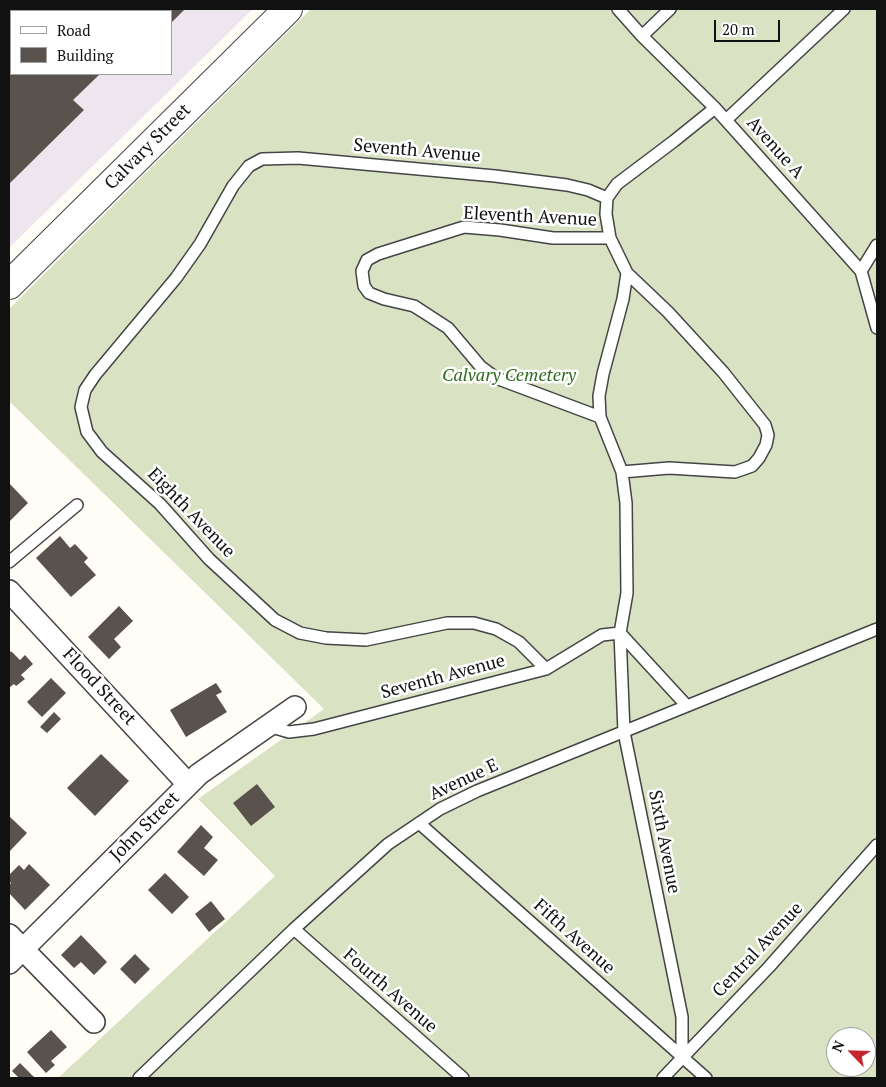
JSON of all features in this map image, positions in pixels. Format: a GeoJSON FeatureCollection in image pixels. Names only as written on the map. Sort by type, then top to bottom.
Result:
{"type":"FeatureCollection","features":[{"type":"Feature","properties":{"kind":"street","name":"Calvary Street"},"geometry":{"type":"LineString","coordinates":[[9,285],[288,9]]}},
{"type":"Feature","properties":{"kind":"street","name":"Flood Street"},"geometry":{"type":"LineString","coordinates":[[9,590],[188,784]]}},
{"type":"Feature","properties":{"kind":"street","name":"John Street"},"geometry":{"type":"LineString","coordinates":[[13,949],[188,784],[294,707]]}},
{"type":"Feature","properties":{"kind":"street"},"geometry":{"type":"LineString","coordinates":[[13,949],[94,1022]]}},
{"type":"Feature","properties":{"kind":"lane","name":"Avenue A"},"geometry":{"type":"LineString","coordinates":[[618,9],[642,36],[715,108],[861,271],[877,328]]}},
{"type":"Feature","properties":{"kind":"lane"},"geometry":{"type":"LineString","coordinates":[[642,36],[670,9]]}},
{"type":"Feature","properties":{"kind":"lane"},"geometry":{"type":"LineString","coordinates":[[726,120],[844,9]]}},
{"type":"Feature","properties":{"kind":"lane"},"geometry":{"type":"LineString","coordinates":[[622,472],[669,468],[735,472],[752,466],[766,445],[768,435],[765,425],[723,372],[668,312],[627,273],[610,238],[606,214],[607,198],[617,184],[674,142],[715,108]]}},
{"type":"Feature","properties":{"kind":"lane","name":"Seventh Avenue"},"geometry":{"type":"LineString","coordinates":[[233,186],[249,166],[262,159],[298,158],[513,178],[567,185],[588,190],[607,198]]}},
{"type":"Feature","properties":{"kind":"lane","name":"Eighth Avenue"},"geometry":{"type":"LineString","coordinates":[[233,186],[200,244],[176,278],[95,375],[85,390],[81,407],[87,432],[102,452],[160,504],[210,559],[275,620],[300,633],[326,638],[366,640],[447,623],[474,623],[496,629],[519,642],[546,669]]}},
{"type":"Feature","properties":{"kind":"lane","name":"Eleventh Avenue"},"geometry":{"type":"LineString","coordinates":[[600,417],[496,378],[480,367],[448,328],[435,319],[414,306],[369,294],[364,286],[362,271],[367,260],[378,254],[464,227],[553,238],[610,238]]}},
{"type":"Feature","properties":{"kind":"lane"},"geometry":{"type":"LineString","coordinates":[[861,271],[877,245]]}},
{"type":"Feature","properties":{"kind":"lane"},"geometry":{"type":"LineString","coordinates":[[627,273],[624,299],[601,389],[600,417],[622,472],[626,503],[627,593],[620,633],[687,706]]}},
{"type":"Feature","properties":{"kind":"lane"},"geometry":{"type":"LineString","coordinates":[[9,562],[77,505]]}},
{"type":"Feature","properties":{"kind":"lane","name":"Avenue E"},"geometry":{"type":"LineString","coordinates":[[146,1076],[294,930],[388,844],[440,809],[476,790],[877,629]]}},
{"type":"Feature","properties":{"kind":"lane","name":"Seventh Avenue"},"geometry":{"type":"LineString","coordinates":[[268,726],[289,732],[314,729],[546,669],[602,635],[620,633]]}},
{"type":"Feature","properties":{"kind":"lane","name":"Sixth Avenue"},"geometry":{"type":"LineString","coordinates":[[620,633],[624,732],[682,1017],[682,1057]]}},
{"type":"Feature","properties":{"kind":"lane","name":"Fifth Avenue"},"geometry":{"type":"LineString","coordinates":[[419,822],[706,1078]]}},
{"type":"Feature","properties":{"kind":"lane","name":"Central Avenue"},"geometry":{"type":"LineString","coordinates":[[663,1078],[769,967],[877,845]]}},
{"type":"Feature","properties":{"kind":"lane","name":"Fourth Avenue"},"geometry":{"type":"LineString","coordinates":[[294,930],[463,1078]]}},
{"type":"Feature","properties":{"kind":"shaded area"},"geometry":{"type":"Polygon","coordinates":[[[9,9],[253,9],[9,248],[9,9]]]}},
{"type":"Feature","properties":{"kind":"green space","name":"Calvary Cemetery"},"geometry":{"type":"Polygon","coordinates":[[[311,9],[877,9],[877,1078],[58,1078],[275,876],[198,799],[324,709],[9,401],[9,309],[311,9]]]}},
{"type":"Feature","properties":{"kind":"building"},"geometry":{"type":"Polygon","coordinates":[[[9,9],[55,9],[10,10],[10,75],[99,75],[73,100],[84,110],[9,184],[9,9]]]}},
{"type":"Feature","properties":{"kind":"building"},"geometry":{"type":"Polygon","coordinates":[[[185,9],[172,22],[172,10],[137,10],[185,9]]]}},
{"type":"Feature","properties":{"kind":"building"},"geometry":{"type":"Polygon","coordinates":[[[9,483],[28,503],[9,522],[9,483]]]}},
{"type":"Feature","properties":{"kind":"building"},"geometry":{"type":"Polygon","coordinates":[[[60,536],[70,548],[75,544],[88,558],[84,562],[96,575],[71,597],[36,558],[60,536]]]}},
{"type":"Feature","properties":{"kind":"building"},"geometry":{"type":"Polygon","coordinates":[[[119,606],[133,621],[114,639],[121,647],[109,659],[88,637],[119,606]]]}},
{"type":"Feature","properties":{"kind":"building"},"geometry":{"type":"Polygon","coordinates":[[[11,651],[20,660],[25,655],[33,664],[21,675],[25,679],[16,686],[14,684],[10,687],[9,654],[11,651]]]}},
{"type":"Feature","properties":{"kind":"building"},"geometry":{"type":"Polygon","coordinates":[[[51,678],[66,693],[42,717],[27,702],[51,678]]]}},
{"type":"Feature","properties":{"kind":"building"},"geometry":{"type":"Polygon","coordinates":[[[216,683],[222,692],[216,695],[227,712],[186,737],[170,710],[216,683]]]}},
{"type":"Feature","properties":{"kind":"building"},"geometry":{"type":"Polygon","coordinates":[[[54,712],[61,719],[47,733],[40,727],[54,712]]]}},
{"type":"Feature","properties":{"kind":"building"},"geometry":{"type":"Polygon","coordinates":[[[101,754],[129,781],[95,816],[67,788],[101,754]]]}},
{"type":"Feature","properties":{"kind":"building"},"geometry":{"type":"Polygon","coordinates":[[[257,784],[275,807],[251,826],[233,803],[257,784]]]}},
{"type":"Feature","properties":{"kind":"building"},"geometry":{"type":"Polygon","coordinates":[[[9,816],[27,833],[9,852],[9,816]]]}},
{"type":"Feature","properties":{"kind":"building"},"geometry":{"type":"Polygon","coordinates":[[[201,825],[213,837],[204,848],[218,860],[204,876],[177,852],[201,825]]]}},
{"type":"Feature","properties":{"kind":"building"},"geometry":{"type":"Polygon","coordinates":[[[29,864],[50,885],[25,910],[9,893],[11,883],[9,875],[19,865],[24,870],[29,864]]]}},
{"type":"Feature","properties":{"kind":"building"},"geometry":{"type":"Polygon","coordinates":[[[165,873],[189,897],[172,914],[148,890],[165,873]]]}},
{"type":"Feature","properties":{"kind":"building"},"geometry":{"type":"Polygon","coordinates":[[[211,901],[225,919],[209,932],[195,914],[211,901]]]}},
{"type":"Feature","properties":{"kind":"building"},"geometry":{"type":"Polygon","coordinates":[[[81,935],[107,962],[94,975],[81,962],[74,968],[61,955],[81,935]]]}},
{"type":"Feature","properties":{"kind":"building"},"geometry":{"type":"Polygon","coordinates":[[[135,954],[150,969],[135,984],[120,969],[135,954]]]}},
{"type":"Feature","properties":{"kind":"building"},"geometry":{"type":"Polygon","coordinates":[[[51,1030],[67,1047],[51,1061],[55,1065],[46,1073],[27,1052],[51,1030]]]}},
{"type":"Feature","properties":{"kind":"building"},"geometry":{"type":"Polygon","coordinates":[[[20,1063],[34,1077],[19,1078],[12,1071],[20,1063]]]}}]}
